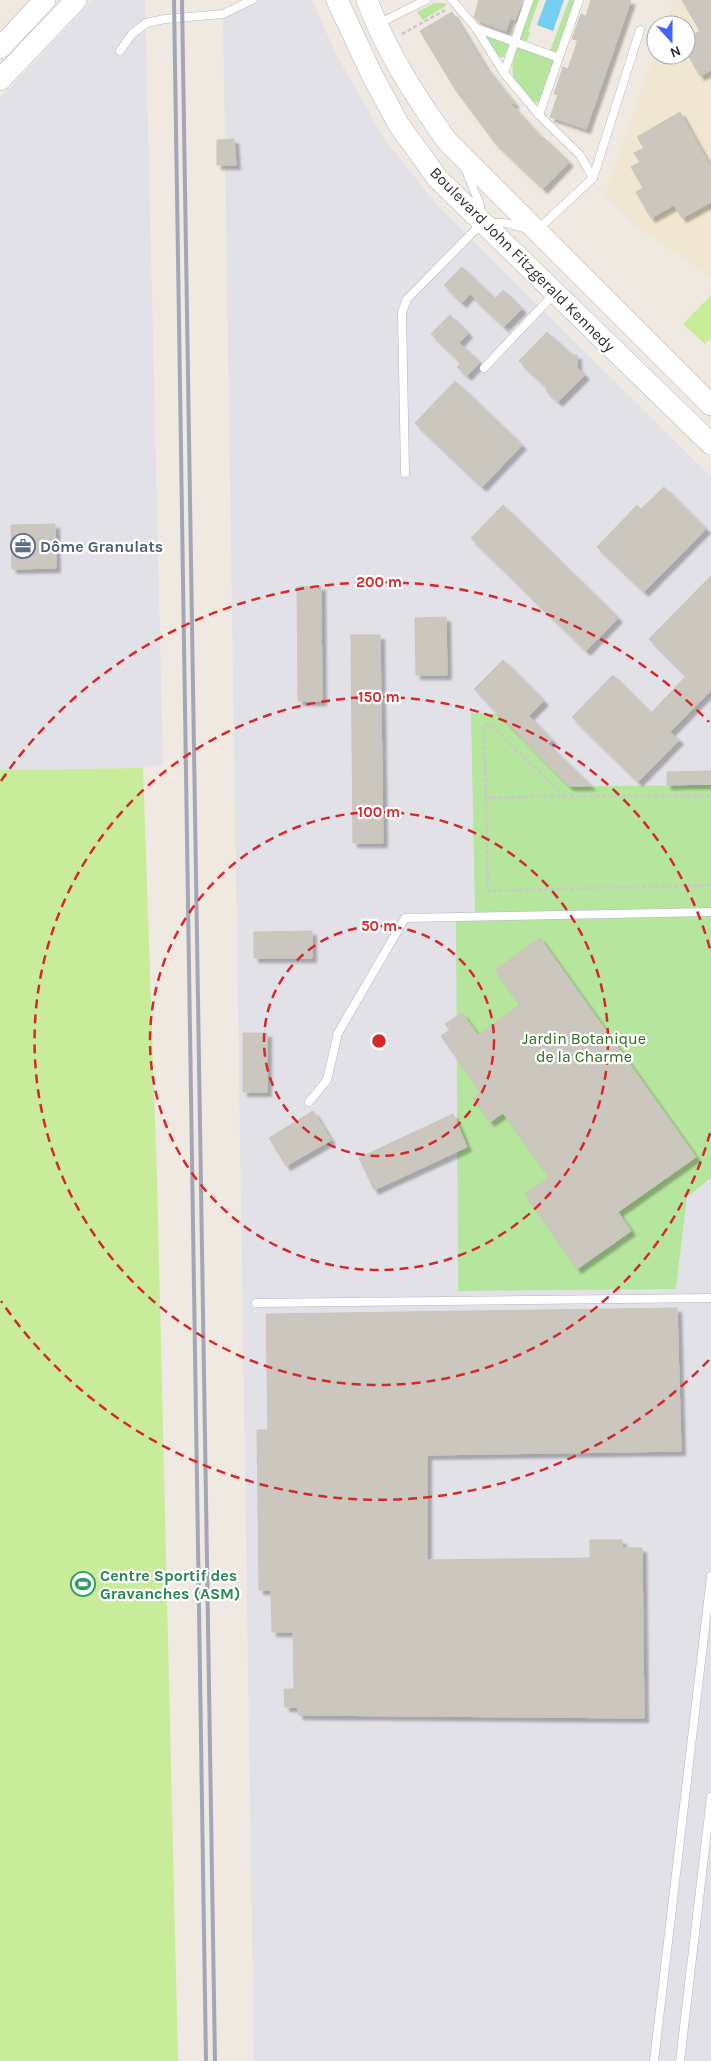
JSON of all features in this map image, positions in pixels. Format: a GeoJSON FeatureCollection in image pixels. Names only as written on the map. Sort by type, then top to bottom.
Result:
{"type":"FeatureCollection","features":[{"type":"Feature","properties":{"kind":"main road"},"geometry":{"type":"LineString","coordinates":[[0,48],[45,0]]}},
{"type":"Feature","properties":{"kind":"main road"},"geometry":{"type":"LineString","coordinates":[[0,80],[76,0]]}},
{"type":"Feature","properties":{"kind":"main road","name":"Boulevard John Fitzgerald Kennedy"},"geometry":{"type":"LineString","coordinates":[[337,0],[372,75],[399,125],[438,179],[711,444]]}},
{"type":"Feature","properties":{"kind":"main road","name":"Boulevard John Fitzgerald Kennedy"},"geometry":{"type":"LineString","coordinates":[[367,0],[381,35],[417,99],[446,141],[535,232],[711,405]]}},
{"type":"Feature","properties":{"kind":"lane"},"geometry":{"type":"LineString","coordinates":[[120,51],[132,34],[146,23],[165,19],[223,14],[252,0]]}},
{"type":"Feature","properties":{"kind":"lane"},"geometry":{"type":"LineString","coordinates":[[381,35],[426,0]]}},
{"type":"Feature","properties":{"kind":"lane"},"geometry":{"type":"LineString","coordinates":[[504,73],[529,0]]}},
{"type":"Feature","properties":{"kind":"lane"},"geometry":{"type":"LineString","coordinates":[[539,115],[579,0]]}},
{"type":"Feature","properties":{"kind":"lane"},"geometry":{"type":"LineString","coordinates":[[453,2],[476,28],[504,73],[539,115],[580,154],[593,178]]}},
{"type":"Feature","properties":{"kind":"lane"},"geometry":{"type":"LineString","coordinates":[[476,28],[559,58]]}},
{"type":"Feature","properties":{"kind":"lane"},"geometry":{"type":"LineString","coordinates":[[405,473],[402,312],[407,299],[482,223],[506,223],[535,232],[593,178],[640,30]]}},
{"type":"Feature","properties":{"kind":"lane"},"geometry":{"type":"LineString","coordinates":[[461,156],[480,205],[482,223]]}},
{"type":"Feature","properties":{"kind":"lane"},"geometry":{"type":"LineString","coordinates":[[484,368],[555,292]]}},
{"type":"Feature","properties":{"kind":"lane"},"geometry":{"type":"LineString","coordinates":[[309,1102],[327,1080],[338,1033],[405,918],[711,912]]}},
{"type":"Feature","properties":{"kind":"lane"},"geometry":{"type":"LineString","coordinates":[[256,1303],[711,1298]]}},
{"type":"Feature","properties":{"kind":"lane"},"geometry":{"type":"LineString","coordinates":[[654,2061],[711,1576]]}},
{"type":"Feature","properties":{"kind":"lane"},"geometry":{"type":"LineString","coordinates":[[680,2061],[711,1797]]}},
{"type":"Feature","properties":{"kind":"lane"},"geometry":{"type":"LineString","coordinates":[[681,2052],[688,2061]]}},
{"type":"Feature","properties":{"kind":"path"},"geometry":{"type":"LineString","coordinates":[[381,35],[453,2]]}},
{"type":"Feature","properties":{"kind":"path"},"geometry":{"type":"LineString","coordinates":[[564,796],[490,724],[484,725],[488,891],[711,885]]}},
{"type":"Feature","properties":{"kind":"path"},"geometry":{"type":"LineString","coordinates":[[485,798],[711,796]]}},
{"type":"Feature","properties":{"kind":"shaded area"},"geometry":{"type":"Polygon","coordinates":[[[93,0],[145,0],[163,765],[143,768],[0,770],[0,98],[93,0]]]}},
{"type":"Feature","properties":{"kind":"shaded area"},"geometry":{"type":"Polygon","coordinates":[[[252,0],[312,0],[336,54],[383,137],[436,204],[711,477],[711,784],[569,786],[676,1289],[687,1197],[711,1178],[711,2061],[254,2061],[223,14],[252,0]]]}},
{"type":"Feature","properties":{"kind":"shaded area"},"geometry":{"type":"Polygon","coordinates":[[[674,0],[711,0],[711,277],[634,224],[605,195],[651,65],[696,65],[696,15],[669,15],[674,0]]]}},
{"type":"Feature","properties":{"kind":"green space"},"geometry":{"type":"Polygon","coordinates":[[[534,0],[539,0],[526,43],[519,40],[534,0]]]}},
{"type":"Feature","properties":{"kind":"green space"},"geometry":{"type":"Polygon","coordinates":[[[569,0],[575,0],[556,53],[550,51],[569,0]]]}},
{"type":"Feature","properties":{"kind":"green space"},"geometry":{"type":"Polygon","coordinates":[[[434,3],[444,3],[447,5],[423,20],[417,12],[434,3]]]}},
{"type":"Feature","properties":{"kind":"green space"},"geometry":{"type":"Polygon","coordinates":[[[485,35],[510,43],[504,57],[498,57],[485,35]]]}},
{"type":"Feature","properties":{"kind":"green space"},"geometry":{"type":"Polygon","coordinates":[[[518,46],[555,59],[541,99],[537,103],[533,102],[516,82],[512,71],[518,46]]]}},
{"type":"Feature","properties":{"kind":"green space"},"geometry":{"type":"Polygon","coordinates":[[[711,295],[711,338],[705,344],[683,324],[711,295]]]}},
{"type":"Feature","properties":{"kind":"green space","name":"Jardin Botanique de la Charme"},"geometry":{"type":"Polygon","coordinates":[[[471,713],[500,714],[569,786],[711,785],[711,1178],[687,1197],[676,1289],[458,1291],[456,916],[475,915],[471,713]]]}},
{"type":"Feature","properties":{"kind":"green space","name":"Centre Sportif des Gravanches (ASM)"},"geometry":{"type":"Polygon","coordinates":[[[143,768],[157,1178],[178,2061],[0,2061],[0,770],[143,768]]]}},
{"type":"Feature","properties":{"kind":"water"},"geometry":{"type":"Polygon","coordinates":[[[546,0],[564,0],[553,31],[537,25],[546,0]]]}},
{"type":"Feature","properties":{"kind":"building"},"geometry":{"type":"Polygon","coordinates":[[[479,0],[523,0],[515,20],[510,18],[506,31],[477,20],[474,17],[479,0]]]}},
{"type":"Feature","properties":{"kind":"building"},"geometry":{"type":"Polygon","coordinates":[[[591,0],[631,0],[586,129],[550,117],[558,95],[554,94],[563,67],[568,69],[578,40],[572,39],[581,14],[586,16],[591,0]]]}},
{"type":"Feature","properties":{"kind":"building"},"geometry":{"type":"Polygon","coordinates":[[[682,0],[711,0],[711,70],[700,76],[694,65],[696,65],[696,33],[700,31],[696,24],[696,15],[691,15],[682,0]]]}},
{"type":"Feature","properties":{"kind":"building"},"geometry":{"type":"Polygon","coordinates":[[[452,12],[486,68],[515,104],[510,103],[543,139],[543,137],[569,162],[543,189],[495,143],[455,89],[420,31],[452,12]]]}},
{"type":"Feature","properties":{"kind":"building"},"geometry":{"type":"Polygon","coordinates":[[[680,112],[711,168],[711,202],[682,218],[674,205],[651,218],[636,192],[643,188],[631,167],[640,162],[634,153],[644,148],[637,137],[680,112]]]}},
{"type":"Feature","properties":{"kind":"building"},"geometry":{"type":"Polygon","coordinates":[[[234,139],[236,165],[217,165],[217,140],[234,139]]]}},
{"type":"Feature","properties":{"kind":"building"},"geometry":{"type":"Polygon","coordinates":[[[462,267],[495,299],[503,290],[522,309],[504,327],[470,294],[462,303],[444,285],[462,267]]]}},
{"type":"Feature","properties":{"kind":"building"},"geometry":{"type":"Polygon","coordinates":[[[450,315],[468,333],[459,343],[480,362],[467,376],[457,367],[461,363],[431,334],[450,315]]]}},
{"type":"Feature","properties":{"kind":"building"},"geometry":{"type":"Polygon","coordinates":[[[547,332],[565,349],[573,355],[577,355],[577,367],[585,375],[558,402],[546,391],[548,389],[519,361],[547,332]]]}},
{"type":"Feature","properties":{"kind":"building"},"geometry":{"type":"Polygon","coordinates":[[[455,381],[522,445],[482,487],[415,423],[455,381]]]}},
{"type":"Feature","properties":{"kind":"building"},"geometry":{"type":"Polygon","coordinates":[[[664,487],[706,529],[644,592],[597,547],[637,505],[641,509],[664,487]]]}},
{"type":"Feature","properties":{"kind":"building"},"geometry":{"type":"Polygon","coordinates":[[[503,505],[618,618],[586,651],[471,538],[503,505]]]}},
{"type":"Feature","properties":{"kind":"building"},"geometry":{"type":"Polygon","coordinates":[[[55,524],[56,568],[12,569],[11,525],[55,524]]]}},
{"type":"Feature","properties":{"kind":"building"},"geometry":{"type":"Polygon","coordinates":[[[711,576],[711,690],[670,732],[679,740],[638,782],[572,717],[613,675],[651,713],[686,676],[649,639],[711,576]]]}},
{"type":"Feature","properties":{"kind":"building"},"geometry":{"type":"Polygon","coordinates":[[[321,586],[322,701],[298,701],[297,587],[321,586]]]}},
{"type":"Feature","properties":{"kind":"building"},"geometry":{"type":"Polygon","coordinates":[[[446,617],[447,675],[416,675],[415,618],[446,617]]]}},
{"type":"Feature","properties":{"kind":"building"},"geometry":{"type":"Polygon","coordinates":[[[351,635],[380,635],[383,843],[353,843],[351,635]]]}},
{"type":"Feature","properties":{"kind":"building"},"geometry":{"type":"Polygon","coordinates":[[[503,660],[544,701],[529,716],[552,740],[548,744],[591,786],[569,786],[474,689],[503,660]]]}},
{"type":"Feature","properties":{"kind":"building"},"geometry":{"type":"Polygon","coordinates":[[[711,771],[711,784],[667,785],[667,772],[711,771]]]}},
{"type":"Feature","properties":{"kind":"building"},"geometry":{"type":"Polygon","coordinates":[[[312,931],[312,958],[254,958],[254,932],[312,931]]]}},
{"type":"Feature","properties":{"kind":"building"},"geometry":{"type":"Polygon","coordinates":[[[540,938],[696,1157],[618,1212],[631,1231],[577,1269],[525,1194],[549,1177],[503,1113],[490,1122],[473,1098],[481,1093],[441,1036],[450,1030],[445,1024],[462,1013],[478,1035],[520,1005],[495,970],[540,938]]]}},
{"type":"Feature","properties":{"kind":"building"},"geometry":{"type":"Polygon","coordinates":[[[243,1033],[267,1033],[267,1092],[243,1092],[243,1033]]]}},
{"type":"Feature","properties":{"kind":"building"},"geometry":{"type":"Polygon","coordinates":[[[313,1111],[331,1140],[286,1166],[269,1138],[313,1111]]]}},
{"type":"Feature","properties":{"kind":"building"},"geometry":{"type":"Polygon","coordinates":[[[453,1114],[467,1147],[374,1190],[359,1158],[453,1114]]]}},
{"type":"Feature","properties":{"kind":"building"},"geometry":{"type":"Polygon","coordinates":[[[677,1308],[681,1451],[427,1455],[427,1560],[590,1558],[590,1540],[622,1540],[622,1548],[642,1548],[644,1718],[299,1715],[297,1707],[285,1707],[284,1689],[294,1689],[293,1632],[272,1632],[271,1590],[259,1590],[257,1430],[268,1430],[266,1314],[677,1308]]]}},
{"type":"Feature","properties":{"kind":"railway"},"geometry":{"type":"LineString","coordinates":[[174,0],[206,2061]]}},
{"type":"Feature","properties":{"kind":"railway"},"geometry":{"type":"LineString","coordinates":[[182,0],[215,2061]]}},
{"type":"Feature","properties":{"kind":"place","name":"Dôme Granulats"},"geometry":{"type":"Point","coordinates":[23,546]}},
{"type":"Feature","properties":{"kind":"place","name":"Centre Sportif des Gravanches (ASM)"},"geometry":{"type":"Point","coordinates":[83,1584]}}]}
